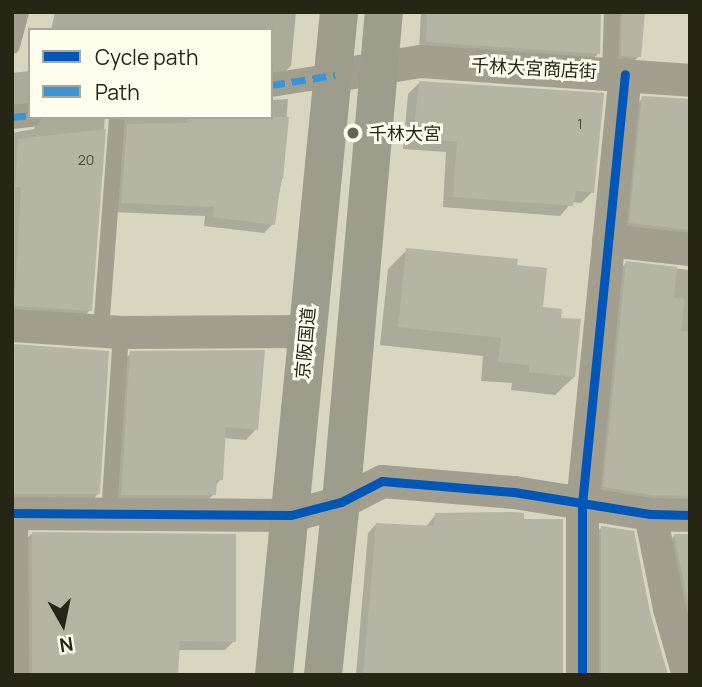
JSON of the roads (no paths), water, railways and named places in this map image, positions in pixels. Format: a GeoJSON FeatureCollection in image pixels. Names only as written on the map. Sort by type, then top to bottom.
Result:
{"type":"FeatureCollection","features":[{"type":"Feature","properties":{"kind":"highway","name":"京阪国道"},"geometry":{"type":"LineString","coordinates":[[274,675],[291,515],[306,331],[335,75],[339,12]]}},
{"type":"Feature","properties":{"kind":"highway"},"geometry":{"type":"LineString","coordinates":[[323,675],[384,12]]}},
{"type":"Feature","properties":{"kind":"street","name":"千林大宮商店街"},"geometry":{"type":"LineString","coordinates":[[335,75],[420,61],[690,80]]}},
{"type":"Feature","properties":{"kind":"street"},"geometry":{"type":"LineString","coordinates":[[582,675],[582,503],[608,240],[617,73]]}},
{"type":"Feature","properties":{"kind":"street"},"geometry":{"type":"LineString","coordinates":[[273,85],[335,75]]}},
{"type":"Feature","properties":{"kind":"street"},"geometry":{"type":"LineString","coordinates":[[608,240],[690,248]]}},
{"type":"Feature","properties":{"kind":"street"},"geometry":{"type":"LineString","coordinates":[[12,325],[111,331],[306,331]]}},
{"type":"Feature","properties":{"kind":"street"},"geometry":{"type":"LineString","coordinates":[[16,513],[291,515],[341,502],[382,481],[514,492],[650,514],[690,515]]}},
{"type":"Feature","properties":{"kind":"street"},"geometry":{"type":"LineString","coordinates":[[650,514],[669,608],[688,675]]}},
{"type":"Feature","properties":{"kind":"lane"},"geometry":{"type":"LineString","coordinates":[[12,46],[21,12]]}},
{"type":"Feature","properties":{"kind":"lane"},"geometry":{"type":"LineString","coordinates":[[611,12],[617,73]]}},
{"type":"Feature","properties":{"kind":"lane"},"geometry":{"type":"LineString","coordinates":[[109,514],[117,119]]}},
{"type":"Feature","properties":{"kind":"lane"},"geometry":{"type":"LineString","coordinates":[[16,513],[21,675]]}},
{"type":"Feature","properties":{"kind":"place","name":"千林大宮"},"geometry":{"type":"Point","coordinates":[353,133]}}]}
